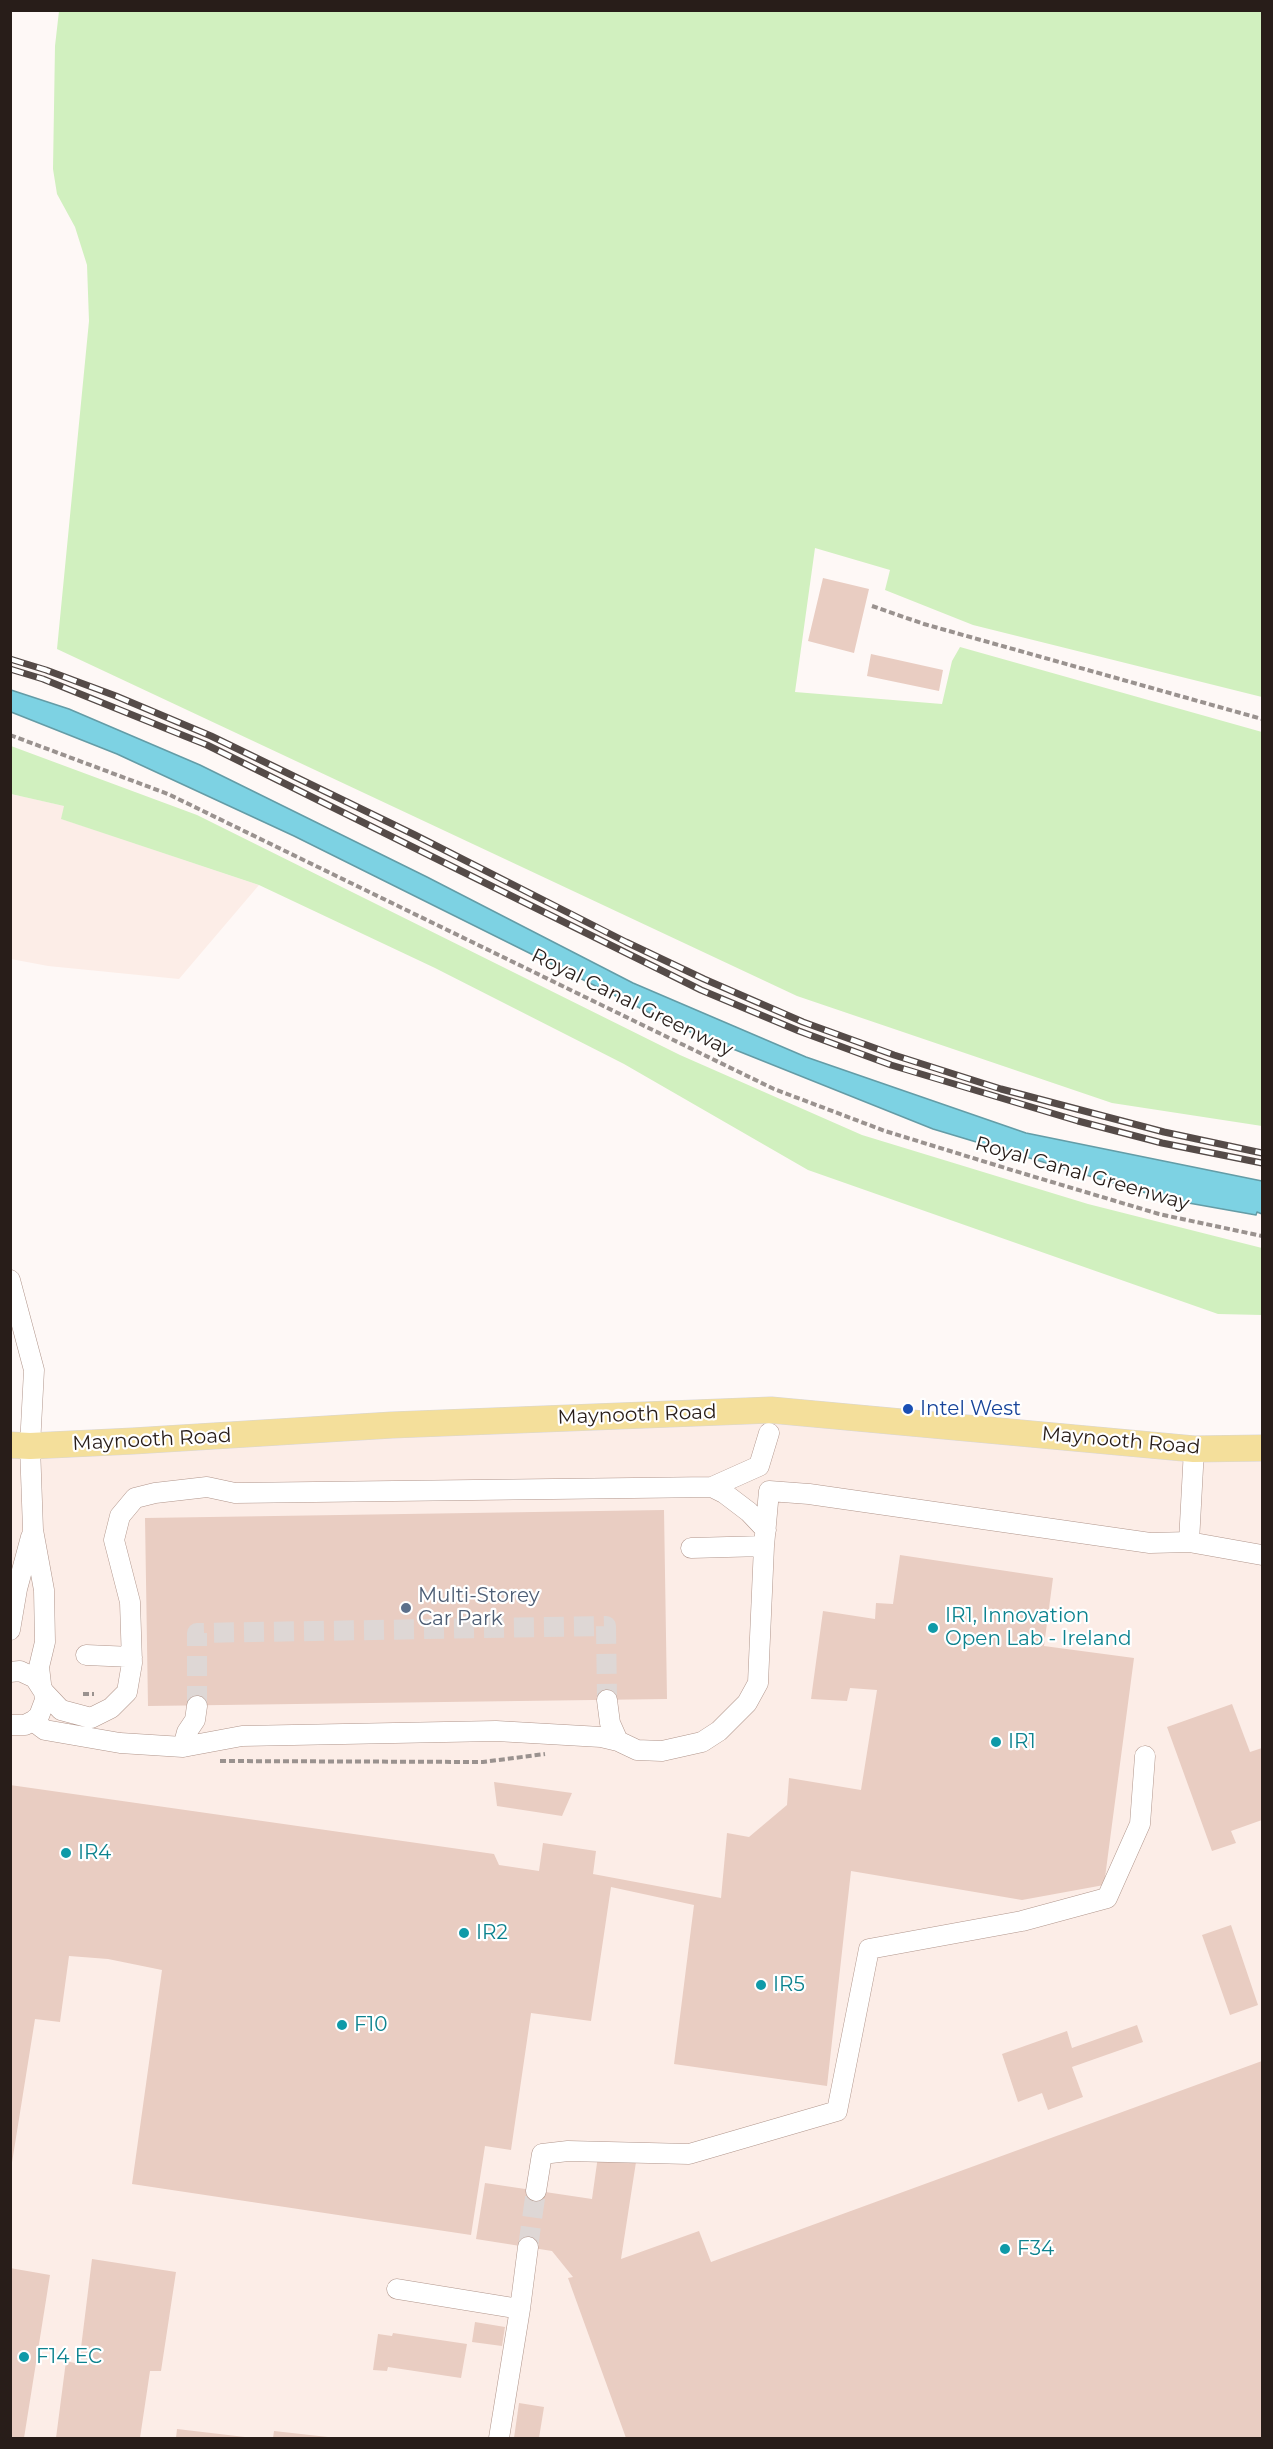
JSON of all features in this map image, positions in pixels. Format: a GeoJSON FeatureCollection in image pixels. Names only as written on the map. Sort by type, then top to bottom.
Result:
{"type":"FeatureCollection","features":[{"type":"Feature","properties":{"kind":"main road","name":"Maynooth Road"},"geometry":{"type":"LineString","coordinates":[[20,1446],[392,1425],[771,1410],[1194,1449],[1263,1448]]}},
{"type":"Feature","properties":{"kind":"street"},"geometry":{"type":"LineString","coordinates":[[10,1280],[34,1370],[20,1446],[44,1590],[45,1642],[39,1667],[43,1688],[43,1708],[33,1721],[25,1725],[10,1725]]}},
{"type":"Feature","properties":{"kind":"street"},"geometry":{"type":"LineString","coordinates":[[10,1672],[28,1673],[61,1710],[91,1718],[111,1708],[127,1692],[131,1679],[132,1658],[130,1602],[114,1540],[120,1516],[135,1498],[154,1493],[207,1487],[234,1493],[712,1487],[759,1466],[769,1427],[769,1491],[758,1683],[747,1703],[719,1731],[702,1742],[684,1748],[662,1751],[637,1750],[618,1741],[601,1737],[495,1731],[242,1736],[183,1747],[120,1743],[45,1730],[33,1721]]}},
{"type":"Feature","properties":{"kind":"street"},"geometry":{"type":"LineString","coordinates":[[1189,1542],[1194,1449]]}},
{"type":"Feature","properties":{"kind":"street"},"geometry":{"type":"LineString","coordinates":[[712,1487],[749,1512],[765,1538]]}},
{"type":"Feature","properties":{"kind":"street"},"geometry":{"type":"LineString","coordinates":[[769,1491],[809,1494],[1150,1543],[1189,1542],[1263,1556]]}},
{"type":"Feature","properties":{"kind":"street"},"geometry":{"type":"LineString","coordinates":[[10,1630],[17,1589],[33,1530]]}},
{"type":"Feature","properties":{"kind":"street"},"geometry":{"type":"LineString","coordinates":[[691,1548],[765,1538]]}},
{"type":"Feature","properties":{"kind":"street"},"geometry":{"type":"LineString","coordinates":[[86,1654],[132,1658]]}},
{"type":"Feature","properties":{"kind":"street"},"geometry":{"type":"LineString","coordinates":[[607,1700],[610,1723],[618,1741]]}},
{"type":"Feature","properties":{"kind":"street"},"geometry":{"type":"LineString","coordinates":[[183,1747],[187,1732],[195,1720],[197,1706]]}},
{"type":"Feature","properties":{"kind":"street"},"geometry":{"type":"LineString","coordinates":[[536,2191],[542,2154],[568,2151],[689,2154],[837,2111],[869,1949],[1022,1921],[1107,1898],[1140,1824],[1145,1756]]}},
{"type":"Feature","properties":{"kind":"street"},"geometry":{"type":"LineString","coordinates":[[499,2439],[528,2247]]}},
{"type":"Feature","properties":{"kind":"street"},"geometry":{"type":"LineString","coordinates":[[397,2289],[520,2309]]}},
{"type":"Feature","properties":{"kind":"path"},"geometry":{"type":"LineString","coordinates":[[872,606],[924,624],[1263,719]]}},
{"type":"Feature","properties":{"kind":"path","name":"Royal Canal Greenway"},"geometry":{"type":"LineString","coordinates":[[10,735],[168,794],[774,1089],[885,1131],[1159,1214],[1263,1236]]}},
{"type":"Feature","properties":{"kind":"shaded area"},"geometry":{"type":"Polygon","coordinates":[[[11,794],[65,806],[62,819],[259,885],[179,979],[48,966],[11,959],[11,794]]]}},
{"type":"Feature","properties":{"kind":"shaded area"},"geometry":{"type":"Polygon","coordinates":[[[771,1404],[1262,1447],[1262,2438],[11,2438],[10,1451],[771,1404]]]}},
{"type":"Feature","properties":{"kind":"green space"},"geometry":{"type":"Polygon","coordinates":[[[59,11],[1262,11],[1262,697],[973,625],[885,590],[890,570],[815,548],[795,692],[942,704],[952,661],[960,647],[1262,732],[1262,1126],[1112,1103],[797,996],[57,649],[89,321],[87,265],[75,227],[57,194],[53,169],[55,46],[59,11]]]}},
{"type":"Feature","properties":{"kind":"green space"},"geometry":{"type":"Polygon","coordinates":[[[11,746],[197,815],[680,1055],[862,1135],[1088,1204],[1262,1248],[1262,1315],[1218,1314],[808,1170],[624,1064],[435,968],[259,885],[61,819],[64,806],[11,794],[11,746]]]}},
{"type":"Feature","properties":{"kind":"water"},"geometry":{"type":"Polygon","coordinates":[[[11,690],[69,709],[200,765],[427,877],[633,983],[806,1057],[1026,1133],[1262,1181],[1262,1214],[1257,1212],[1256,1215],[1166,1199],[933,1129],[678,1027],[294,836],[117,754],[11,712],[11,690]]]}},
{"type":"Feature","properties":{"kind":"building"},"geometry":{"type":"Polygon","coordinates":[[[823,578],[869,589],[854,653],[808,641],[823,578]]]}},
{"type":"Feature","properties":{"kind":"building"},"geometry":{"type":"Polygon","coordinates":[[[871,654],[943,670],[939,691],[867,676],[871,654]]]}},
{"type":"Feature","properties":{"kind":"building","name":"Multi-Storey Car Park"},"geometry":{"type":"Polygon","coordinates":[[[664,1510],[667,1699],[148,1706],[145,1518],[664,1510]]]}},
{"type":"Feature","properties":{"kind":"building"},"geometry":{"type":"Polygon","coordinates":[[[900,1555],[1053,1578],[1044,1646],[1134,1658],[1104,1885],[1022,1900],[851,1871],[827,2086],[674,2064],[694,1905],[611,1887],[591,2021],[531,2013],[511,2150],[485,2146],[471,2235],[132,2184],[162,1970],[108,1959],[69,1956],[60,2022],[35,2019],[10,2175],[10,1785],[494,1854],[499,1865],[539,1871],[543,1843],[596,1851],[593,1874],[721,1898],[727,1833],[749,1837],[787,1805],[789,1778],[861,1790],[877,1690],[850,1688],[847,1701],[811,1699],[823,1611],[875,1619],[876,1603],[893,1604],[900,1555]]]}},
{"type":"Feature","properties":{"kind":"building"},"geometry":{"type":"Polygon","coordinates":[[[1232,1704],[1250,1752],[1262,1748],[1262,1820],[1231,1831],[1236,1843],[1212,1851],[1167,1727],[1232,1704]]]}},
{"type":"Feature","properties":{"kind":"building"},"geometry":{"type":"Polygon","coordinates":[[[494,1782],[572,1793],[562,1816],[497,1806],[494,1782]]]}},
{"type":"Feature","properties":{"kind":"building"},"geometry":{"type":"Polygon","coordinates":[[[1231,1925],[1258,2005],[1230,2015],[1202,1935],[1231,1925]]]}},
{"type":"Feature","properties":{"kind":"building"},"geometry":{"type":"Polygon","coordinates":[[[1137,2025],[1143,2042],[1072,2067],[1083,2097],[1048,2110],[1042,2093],[1018,2102],[1002,2054],[1067,2031],[1072,2048],[1137,2025]]]}},
{"type":"Feature","properties":{"kind":"building","name":"F34"},"geometry":{"type":"Polygon","coordinates":[[[1262,2061],[1262,2438],[626,2438],[568,2278],[573,2277],[552,2251],[476,2239],[485,2183],[592,2199],[598,2156],[636,2162],[621,2259],[699,2231],[711,2262],[1262,2061]]]}},
{"type":"Feature","properties":{"kind":"building"},"geometry":{"type":"Polygon","coordinates":[[[92,2259],[176,2272],[161,2371],[150,2371],[140,2438],[56,2438],[66,2361],[79,2364],[92,2259]]]}},
{"type":"Feature","properties":{"kind":"building","name":"F14 EC"},"geometry":{"type":"Polygon","coordinates":[[[10,2268],[50,2275],[24,2438],[10,2438],[10,2268]]]}},
{"type":"Feature","properties":{"kind":"building"},"geometry":{"type":"Polygon","coordinates":[[[475,2322],[505,2327],[502,2346],[472,2342],[475,2322]]]}},
{"type":"Feature","properties":{"kind":"building"},"geometry":{"type":"Polygon","coordinates":[[[393,2333],[467,2344],[461,2378],[388,2367],[387,2371],[373,2370],[378,2334],[392,2336],[393,2333]]]}},
{"type":"Feature","properties":{"kind":"building"},"geometry":{"type":"Polygon","coordinates":[[[519,2403],[544,2407],[539,2438],[514,2438],[519,2403]]]}},
{"type":"Feature","properties":{"kind":"building"},"geometry":{"type":"Polygon","coordinates":[[[177,2429],[245,2437],[245,2438],[176,2438],[177,2429]]]}},
{"type":"Feature","properties":{"kind":"building"},"geometry":{"type":"Polygon","coordinates":[[[274,2431],[328,2437],[273,2438],[274,2431]]]}},
{"type":"Feature","properties":{"kind":"tunnel"},"geometry":{"type":"LineString","coordinates":[[197,1706],[197,1633],[606,1626],[607,1700]]}},
{"type":"Feature","properties":{"kind":"tunnel"},"geometry":{"type":"LineString","coordinates":[[528,2247],[536,2191]]}},
{"type":"Feature","properties":{"kind":"railway"},"geometry":{"type":"LineString","coordinates":[[10,659],[116,696],[211,736],[415,835],[626,942],[803,1022],[894,1055],[1001,1089],[1164,1132],[1262,1153]]}},
{"type":"Feature","properties":{"kind":"railway"},"geometry":{"type":"LineString","coordinates":[[10,669],[43,679],[207,745],[701,990],[799,1031],[891,1065],[1078,1121],[1162,1143],[1262,1163]]}},
{"type":"Feature","properties":{"kind":"place","name":"Intel West"},"geometry":{"type":"Point","coordinates":[908,1409]}},
{"type":"Feature","properties":{"kind":"place","name":"Multi-Storey Car Park"},"geometry":{"type":"Point","coordinates":[406,1608]}},
{"type":"Feature","properties":{"kind":"place","name":"IR1, Innovation Open Lab - Ireland"},"geometry":{"type":"Point","coordinates":[933,1628]}},
{"type":"Feature","properties":{"kind":"place","name":"IR1"},"geometry":{"type":"Point","coordinates":[996,1742]}},
{"type":"Feature","properties":{"kind":"place","name":"IR4"},"geometry":{"type":"Point","coordinates":[66,1853]}},
{"type":"Feature","properties":{"kind":"place","name":"IR2"},"geometry":{"type":"Point","coordinates":[464,1933]}},
{"type":"Feature","properties":{"kind":"place","name":"IR5"},"geometry":{"type":"Point","coordinates":[761,1985]}},
{"type":"Feature","properties":{"kind":"place","name":"F10"},"geometry":{"type":"Point","coordinates":[342,2025]}},
{"type":"Feature","properties":{"kind":"place","name":"F34"},"geometry":{"type":"Point","coordinates":[1005,2249]}},
{"type":"Feature","properties":{"kind":"place","name":"F14 EC"},"geometry":{"type":"Point","coordinates":[24,2357]}}]}
